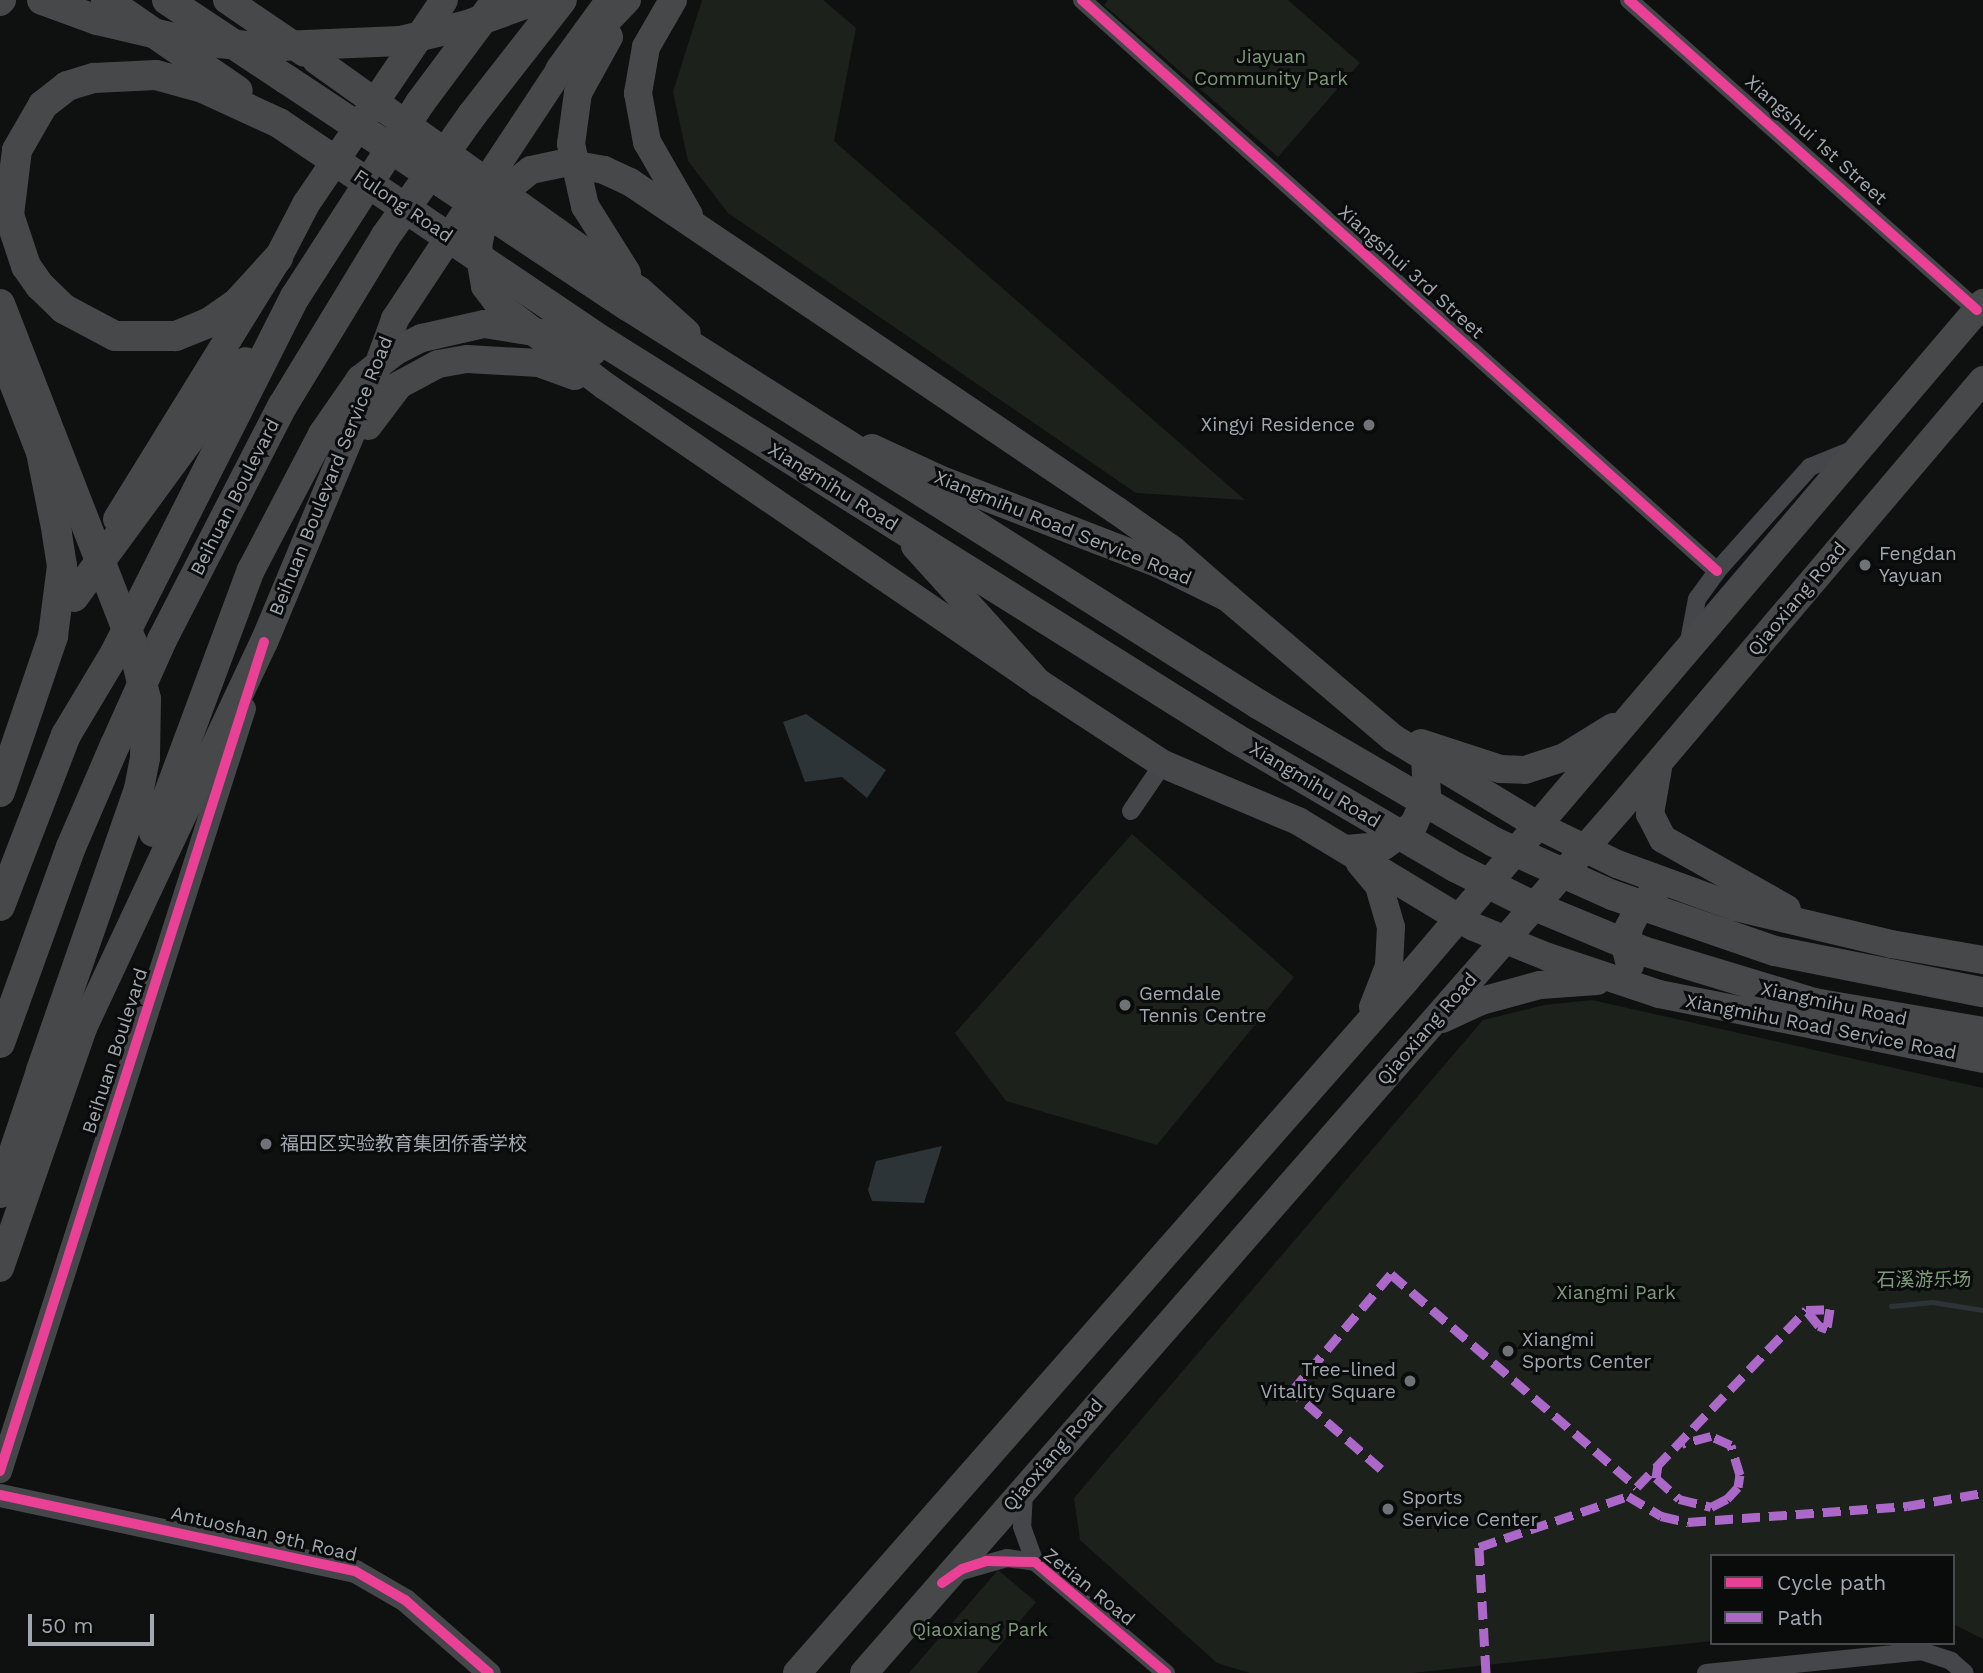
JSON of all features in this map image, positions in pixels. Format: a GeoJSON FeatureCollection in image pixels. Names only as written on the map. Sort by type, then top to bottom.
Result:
{"type":"FeatureCollection","features":[{"type":"Feature","properties":{"kind":"highway"},"geometry":{"type":"LineString","coordinates":[[42,0],[97,20],[178,39],[258,47],[400,41],[467,25],[536,0]]}},
{"type":"Feature","properties":{"kind":"highway","name":"Beihuan Boulevard"},"geometry":{"type":"LineString","coordinates":[[0,906],[66,736],[121,642],[295,298],[420,103],[496,0]]}},
{"type":"Feature","properties":{"kind":"highway","name":"Beihuan Boulevard"},"geometry":{"type":"LineString","coordinates":[[0,1043],[71,847],[115,745],[162,640],[277,416],[385,237],[472,115],[562,0]]}},
{"type":"Feature","properties":{"kind":"highway"},"geometry":{"type":"LineString","coordinates":[[561,70],[611,0]]}},
{"type":"Feature","properties":{"kind":"highway"},"geometry":{"type":"LineString","coordinates":[[171,3],[286,79],[633,298]]}},
{"type":"Feature","properties":{"kind":"highway","name":"Fulong Road"},"geometry":{"type":"LineString","coordinates":[[112,4],[599,347],[705,405]]}},
{"type":"Feature","properties":{"kind":"highway"},"geometry":{"type":"LineString","coordinates":[[278,258],[237,303],[208,323],[176,336],[115,336],[64,309],[40,286],[26,266],[9,215],[17,150],[43,106],[67,86],[94,78],[156,75],[203,88],[279,123]]}},
{"type":"Feature","properties":{"kind":"highway"},"geometry":{"type":"LineString","coordinates":[[74,597],[295,298]]}},
{"type":"Feature","properties":{"kind":"highway","name":"Xiangmihu Road"},"geometry":{"type":"LineString","coordinates":[[633,298],[725,368],[1258,704],[1483,836],[1612,895],[1785,953],[1983,992]]}},
{"type":"Feature","properties":{"kind":"highway"},"geometry":{"type":"LineString","coordinates":[[0,304],[132,642],[146,699],[145,758],[139,789],[0,1193]]}},
{"type":"Feature","properties":{"kind":"highway"},"geometry":{"type":"LineString","coordinates":[[0,347],[41,452],[62,566],[53,636],[0,792]]}},
{"type":"Feature","properties":{"kind":"highway","name":"Xiangmihu Road"},"geometry":{"type":"LineString","coordinates":[[705,405],[1235,738],[1455,867],[1525,902],[1643,951],[1814,1003],[1983,1032]]}},
{"type":"Feature","properties":{"kind":"main road"},"geometry":{"type":"LineString","coordinates":[[227,0],[316,60],[633,298]]}},
{"type":"Feature","properties":{"kind":"main road"},"geometry":{"type":"LineString","coordinates":[[0,757],[74,597],[177,418],[278,258],[306,204],[443,0]]}},
{"type":"Feature","properties":{"kind":"main road","name":"Beihuan Boulevard Service Road"},"geometry":{"type":"LineString","coordinates":[[0,1268],[83,1028],[264,642],[395,319],[561,70],[627,0]]}},
{"type":"Feature","properties":{"kind":"main road"},"geometry":{"type":"LineString","coordinates":[[633,298],[585,206],[571,144],[572,116],[586,73],[642,0]]}},
{"type":"Feature","properties":{"kind":"main road"},"geometry":{"type":"LineString","coordinates":[[673,0],[646,47],[638,93],[647,142],[658,166],[693,220]]}},
{"type":"Feature","properties":{"kind":"main road"},"geometry":{"type":"LineString","coordinates":[[1040,683],[517,323],[485,286],[478,247],[491,209],[515,180],[531,170],[565,163],[604,170],[693,220],[1155,537],[1228,598]]}},
{"type":"Feature","properties":{"kind":"main road"},"geometry":{"type":"LineString","coordinates":[[797,1673],[980,1469],[1355,1039],[1637,713],[1980,306]]}},
{"type":"Feature","properties":{"kind":"main road"},"geometry":{"type":"LineString","coordinates":[[83,1028],[251,570],[322,434],[360,379],[396,351],[422,338],[484,324],[548,334],[599,347]]}},
{"type":"Feature","properties":{"kind":"main road"},"geometry":{"type":"LineString","coordinates":[[321,503],[384,401],[418,371],[467,359],[539,363],[605,386]]}},
{"type":"Feature","properties":{"kind":"main road","name":"Qiaoxiang Road"},"geometry":{"type":"LineString","coordinates":[[864,1673],[1585,848],[1983,380]]}},
{"type":"Feature","properties":{"kind":"main road","name":"Xiangmihu Road Service Road"},"geometry":{"type":"LineString","coordinates":[[800,413],[939,479],[1159,564],[1228,598],[1382,730],[1425,759],[1539,826],[1672,886],[1829,931]]}},
{"type":"Feature","properties":{"kind":"main road","name":"Xiangmihu Road Service Road"},"geometry":{"type":"LineString","coordinates":[[883,519],[939,569],[1040,683],[1163,764],[1284,814],[1458,918],[1505,940],[1651,991],[1983,1059]]}},
{"type":"Feature","properties":{"kind":"main road"},"geometry":{"type":"LineString","coordinates":[[1382,730],[1500,769],[1525,770],[1563,758],[1637,713]]}},
{"type":"Feature","properties":{"kind":"main road"},"geometry":{"type":"LineString","coordinates":[[1668,750],[1658,768],[1650,802],[1653,824],[1663,839],[1829,931],[1983,960]]}},
{"type":"Feature","properties":{"kind":"main road"},"geometry":{"type":"LineString","coordinates":[[1346,849],[1384,846],[1414,824],[1428,791],[1425,759]]}},
{"type":"Feature","properties":{"kind":"main road"},"geometry":{"type":"LineString","coordinates":[[1346,849],[1378,886],[1391,927],[1383,988],[1355,1039]]}},
{"type":"Feature","properties":{"kind":"main road"},"geometry":{"type":"LineString","coordinates":[[1651,991],[1632,968],[1626,942],[1644,901],[1672,886]]}},
{"type":"Feature","properties":{"kind":"main road"},"geometry":{"type":"LineString","coordinates":[[1425,1031],[1471,1005],[1540,985],[1592,981],[1651,991]]}},
{"type":"Feature","properties":{"kind":"main road"},"geometry":{"type":"LineString","coordinates":[[980,1469],[1020,1493]]}},
{"type":"Feature","properties":{"kind":"main road"},"geometry":{"type":"LineString","coordinates":[[942,1512],[976,1544]]}},
{"type":"Feature","properties":{"kind":"street","name":"Xiangshui 3rd Street"},"geometry":{"type":"LineString","coordinates":[[1082,0],[1717,571]]}},
{"type":"Feature","properties":{"kind":"street","name":"Xiangshui 1st Street"},"geometry":{"type":"LineString","coordinates":[[1629,0],[1980,306]]}},
{"type":"Feature","properties":{"kind":"street"},"geometry":{"type":"LineString","coordinates":[[1686,652],[1697,599],[1717,571],[1810,467],[1861,447]]}},
{"type":"Feature","properties":{"kind":"street","name":"Beihuan Boulevard"},"geometry":{"type":"LineString","coordinates":[[0,1471],[264,642]]}},
{"type":"Feature","properties":{"kind":"street"},"geometry":{"type":"LineString","coordinates":[[1131,811],[1163,764]]}},
{"type":"Feature","properties":{"kind":"street","name":"Zetian Road"},"geometry":{"type":"LineString","coordinates":[[1020,1493],[1022,1527],[1035,1562],[1167,1673]]}},
{"type":"Feature","properties":{"kind":"street","name":"Antuoshan 9th Road"},"geometry":{"type":"LineString","coordinates":[[0,1495],[355,1571],[405,1600],[489,1673]]}},
{"type":"Feature","properties":{"kind":"street","name":"Zetian Road"},"geometry":{"type":"LineString","coordinates":[[942,1583],[962,1569],[986,1561],[1035,1562]]}},
{"type":"Feature","properties":{"kind":"street"},"geometry":{"type":"LineString","coordinates":[[1706,1673],[1921,1651],[1951,1661],[1965,1673]]}},
{"type":"Feature","properties":{"kind":"green space"},"geometry":{"type":"Polygon","coordinates":[[[702,0],[823,0],[856,28],[834,141],[1245,500],[1136,493],[728,213],[688,161],[673,92],[702,0]]]}},
{"type":"Feature","properties":{"kind":"green space","name":"Jiayuan Community Park"},"geometry":{"type":"Polygon","coordinates":[[[1108,0],[1288,0],[1360,63],[1278,157],[1104,5],[1108,0]]]}},
{"type":"Feature","properties":{"kind":"green space","name":"Gemdale Tennis Centre"},"geometry":{"type":"Polygon","coordinates":[[[1132,834],[1294,977],[1157,1145],[1006,1101],[955,1033],[1132,834]]]}},
{"type":"Feature","properties":{"kind":"green space","name":"Xiangmi Park"},"geometry":{"type":"Polygon","coordinates":[[[1592,1000],[1983,1088],[1983,1639],[1955,1625],[1955,1554],[1710,1554],[1710,1641],[1412,1673],[1250,1673],[1217,1663],[1080,1540],[1074,1498],[1483,1020],[1544,1005],[1592,1000]]]}},
{"type":"Feature","properties":{"kind":"green space","name":"Qiaoxiang Park"},"geometry":{"type":"Polygon","coordinates":[[[998,1570],[1036,1602],[977,1673],[909,1673],[998,1570]]]}},
{"type":"Feature","properties":{"kind":"shaded area"},"geometry":{"type":"Polygon","coordinates":[[[806,714],[886,770],[867,798],[842,777],[805,782],[783,722],[806,714]]]}},
{"type":"Feature","properties":{"kind":"shaded area"},"geometry":{"type":"Polygon","coordinates":[[[942,1146],[924,1203],[872,1201],[868,1190],[876,1161],[942,1146]]]}},
{"type":"Feature","properties":{"kind":"waterway"},"geometry":{"type":"LineString","coordinates":[[1891,1306],[1932,1302],[1983,1310]]}},
{"type":"Feature","properties":{"kind":"marked path"},"geometry":{"type":"LineString","coordinates":[[1381,1469],[1292,1391],[1391,1274],[1637,1487],[1806,1310],[1830,1309],[1827,1329],[1819,1326],[1806,1310]]}},
{"type":"Feature","properties":{"kind":"marked path"},"geometry":{"type":"LineString","coordinates":[[1658,1464],[1656,1478],[1679,1499],[1711,1507],[1727,1499],[1738,1487],[1740,1475],[1731,1445],[1711,1436],[1682,1444]]}},
{"type":"Feature","properties":{"kind":"marked path"},"geometry":{"type":"LineString","coordinates":[[1486,1673],[1479,1547],[1628,1496],[1661,1516],[1688,1522],[1907,1506],[1983,1493]]}},
{"type":"Feature","properties":{"kind":"cycle path"},"geometry":{"type":"LineString","coordinates":[[1082,0],[1717,571]]}},
{"type":"Feature","properties":{"kind":"cycle path"},"geometry":{"type":"LineString","coordinates":[[1629,0],[1977,310]]}},
{"type":"Feature","properties":{"kind":"cycle path"},"geometry":{"type":"LineString","coordinates":[[0,1471],[264,642]]}},
{"type":"Feature","properties":{"kind":"cycle path"},"geometry":{"type":"LineString","coordinates":[[0,1495],[355,1571],[405,1600],[489,1673]]}},
{"type":"Feature","properties":{"kind":"cycle path"},"geometry":{"type":"LineString","coordinates":[[942,1583],[962,1569],[986,1561],[1035,1562],[1166,1673]]}},
{"type":"Feature","properties":{"kind":"place","name":"Xingyi Residence"},"geometry":{"type":"Point","coordinates":[1369,425]}},
{"type":"Feature","properties":{"kind":"place","name":"Fengdan Yayuan"},"geometry":{"type":"Point","coordinates":[1865,565]}},
{"type":"Feature","properties":{"kind":"place","name":"Gemdale Tennis Centre"},"geometry":{"type":"Point","coordinates":[1125,1005]}},
{"type":"Feature","properties":{"kind":"place","name":"福田区实验教育集团侨香学校"},"geometry":{"type":"Point","coordinates":[266,1144]}},
{"type":"Feature","properties":{"kind":"place","name":"Xiangmi Sports Center"},"geometry":{"type":"Point","coordinates":[1508,1351]}},
{"type":"Feature","properties":{"kind":"place","name":"Tree-lined Vitality Square"},"geometry":{"type":"Point","coordinates":[1410,1381]}},
{"type":"Feature","properties":{"kind":"place","name":"Sports Service Center"},"geometry":{"type":"Point","coordinates":[1388,1509]}},
{"type":"Feature","properties":{"kind":"park label","name":"石溪游乐场"},"geometry":{"type":"Point","coordinates":[1924,1280]}}]}
